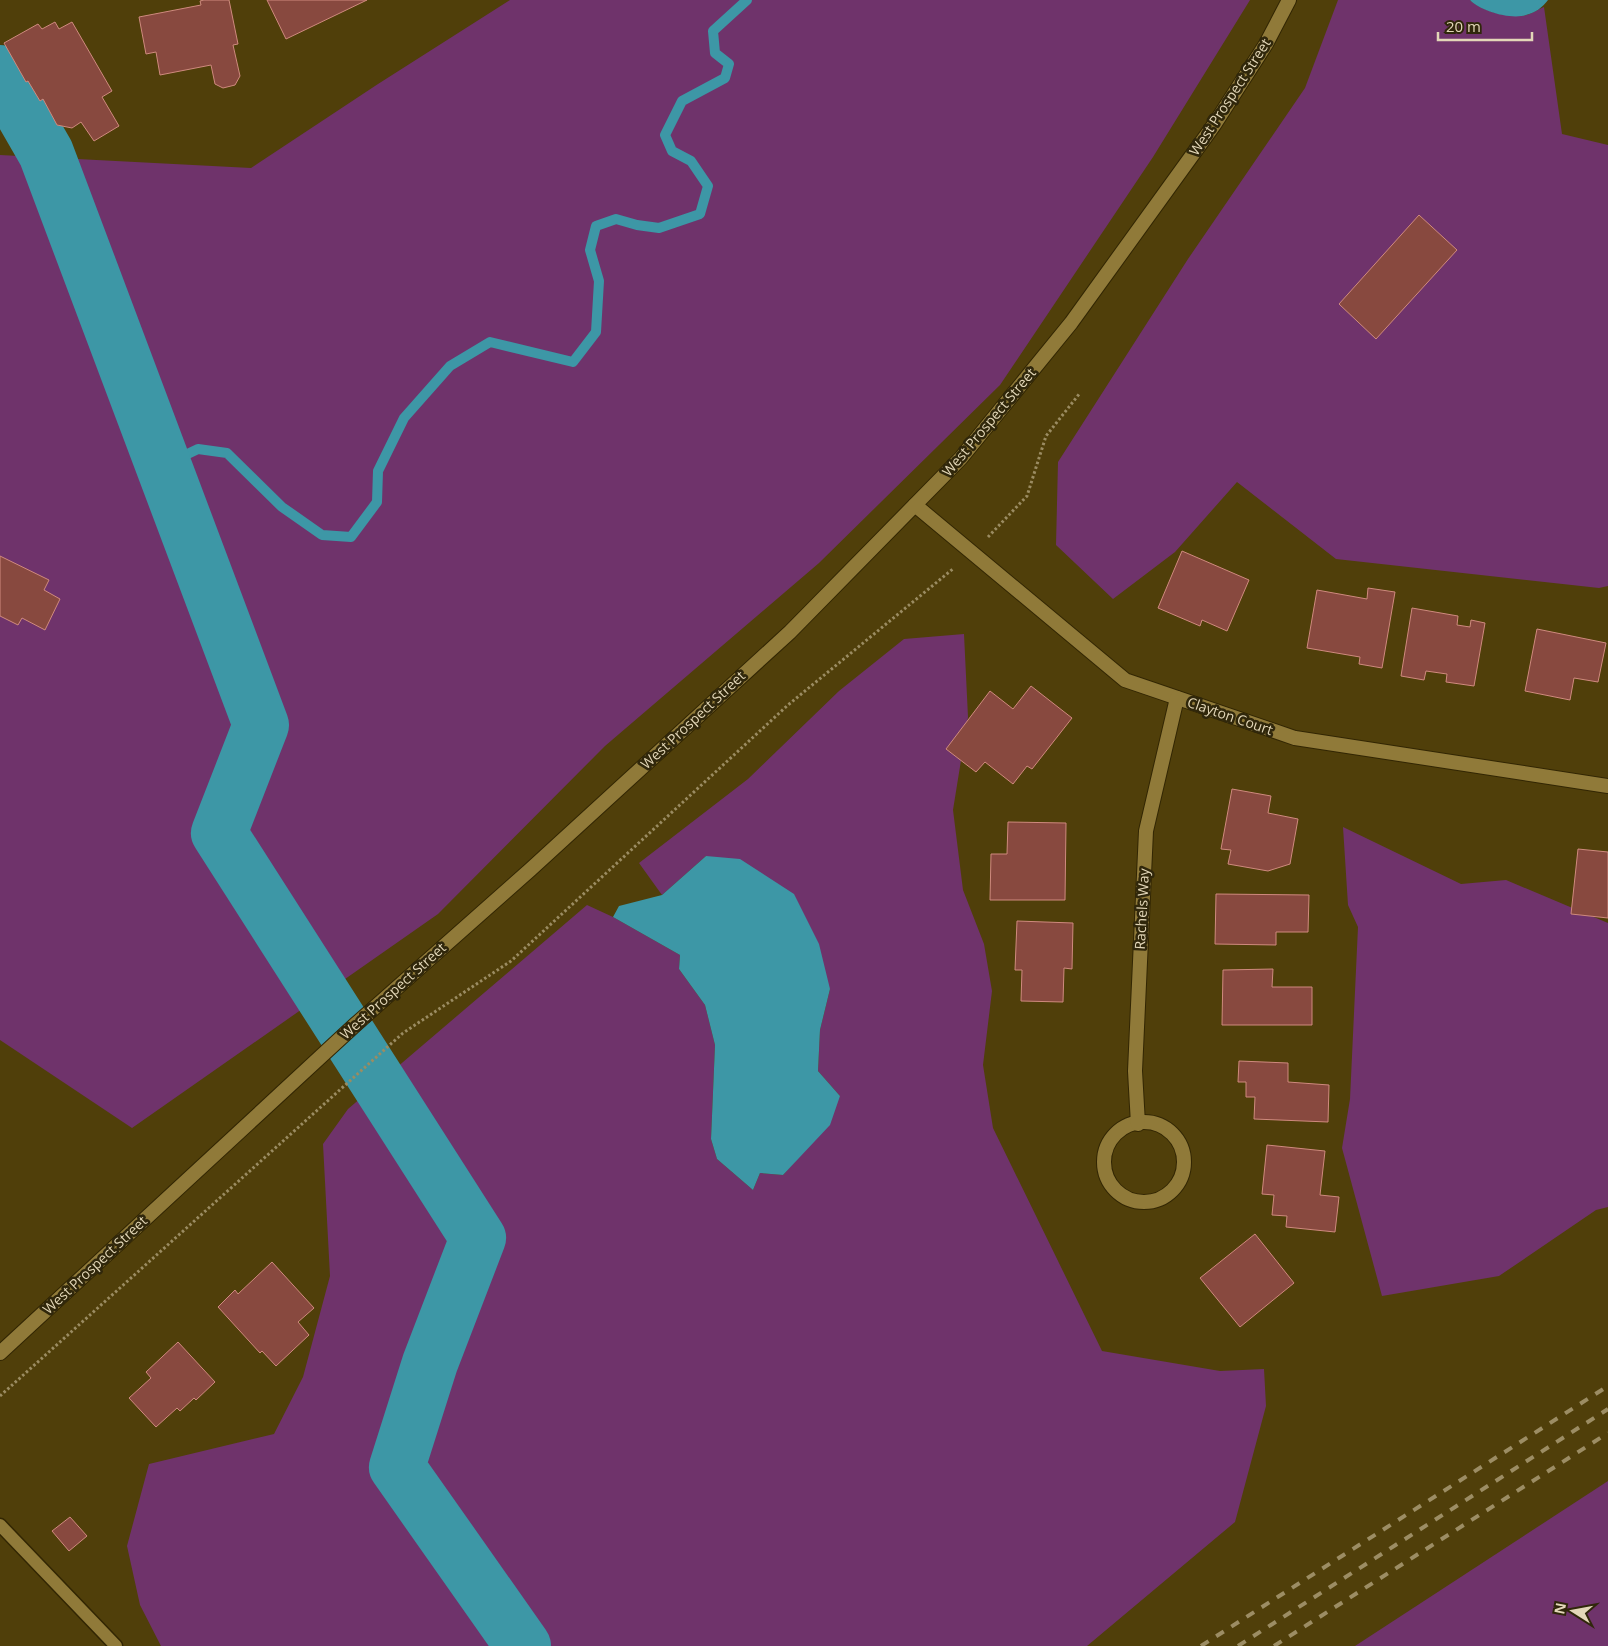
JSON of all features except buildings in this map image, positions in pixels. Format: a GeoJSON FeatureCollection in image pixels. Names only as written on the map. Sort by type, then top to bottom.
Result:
{"type":"FeatureCollection","features":[{"type":"Feature","properties":{"kind":"street","name":"West Prospect Street"},"geometry":{"type":"LineString","coordinates":[[0,1353],[356,1024],[531,869],[790,632],[961,458],[1071,323],[1214,125],[1266,44],[1289,0]]}},
{"type":"Feature","properties":{"kind":"street","name":"Clayton Court"},"geometry":{"type":"LineString","coordinates":[[915,505],[1125,680],[1295,738],[1608,786]]}},
{"type":"Feature","properties":{"kind":"street","name":"Rachels Way"},"geometry":{"type":"LineString","coordinates":[[1138,1124],[1135,1071],[1146,831],[1176,698]]}},
{"type":"Feature","properties":{"kind":"street"},"geometry":{"type":"LineString","coordinates":[[1156,1123],[1171,1132],[1183,1150],[1181,1180],[1174,1189],[1157,1201],[1146,1203],[1131,1200],[1118,1193],[1107,1177],[1104,1157],[1108,1144],[1116,1133],[1130,1124],[1138,1124],[1156,1123]]}},
{"type":"Feature","properties":{"kind":"lane"},"geometry":{"type":"LineString","coordinates":[[0,1525],[116,1646]]}},
{"type":"Feature","properties":{"kind":"path"},"geometry":{"type":"LineString","coordinates":[[1004,520],[1027,496],[1046,436],[1080,393]]}},
{"type":"Feature","properties":{"kind":"path"},"geometry":{"type":"LineString","coordinates":[[0,1396],[403,1033],[511,961],[788,705],[948,573]]}},
{"type":"Feature","properties":{"kind":"shaded area"},"geometry":{"type":"Polygon","coordinates":[[[510,0],[1250,0],[1153,157],[1000,385],[819,563],[605,746],[438,914],[132,1128],[0,1040],[0,155],[251,168],[510,0]]]}},
{"type":"Feature","properties":{"kind":"shaded area"},"geometry":{"type":"Polygon","coordinates":[[[1338,0],[1470,0],[1481,8],[1512,16],[1528,14],[1544,7],[1562,134],[1608,145],[1608,586],[1599,588],[1336,559],[1237,482],[1175,552],[1113,599],[1056,545],[1058,462],[1188,259],[1305,88],[1338,0]]]}},
{"type":"Feature","properties":{"kind":"shaded area"},"geometry":{"type":"Polygon","coordinates":[[[964,634],[968,717],[953,810],[963,890],[984,944],[992,991],[983,1065],[993,1128],[1102,1351],[1220,1371],[1264,1369],[1266,1406],[1235,1522],[1087,1646],[161,1646],[140,1605],[127,1546],[149,1464],[274,1434],[303,1377],[330,1276],[323,1144],[348,1109],[587,905],[613,917],[680,955],[679,969],[705,1005],[715,1045],[711,1139],[717,1159],[753,1190],[760,1173],[783,1175],[799,1157],[840,1096],[818,1071],[820,1030],[830,989],[706,856],[662,895],[639,863],[748,779],[839,691],[904,639],[964,634]]]}},
{"type":"Feature","properties":{"kind":"shaded area"},"geometry":{"type":"Polygon","coordinates":[[[1343,827],[1461,884],[1506,880],[1608,923],[1608,1207],[1596,1210],[1499,1276],[1382,1296],[1342,1148],[1350,1099],[1358,927],[1348,905],[1343,827]]]}},
{"type":"Feature","properties":{"kind":"shaded area"},"geometry":{"type":"Polygon","coordinates":[[[1608,1481],[1608,1646],[1355,1646],[1608,1481]]]}},
{"type":"Feature","properties":{"kind":"water"},"geometry":{"type":"Polygon","coordinates":[[[1470,0],[1548,0],[1533,13],[1512,16],[1488,11],[1470,0]]]}},
{"type":"Feature","properties":{"kind":"water"},"geometry":{"type":"Polygon","coordinates":[[[706,856],[740,859],[794,894],[819,944],[830,989],[820,1030],[818,1071],[840,1096],[830,1125],[783,1175],[760,1173],[753,1190],[717,1159],[711,1139],[715,1045],[705,1005],[679,969],[680,955],[613,917],[619,906],[662,895],[706,856]]]}},
{"type":"Feature","properties":{"kind":"waterway"},"geometry":{"type":"LineString","coordinates":[[165,469],[177,459],[198,449],[227,453],[282,507],[322,535],[351,537],[377,502],[378,471],[404,418],[450,366],[490,342],[573,362],[596,332],[599,281],[590,250],[596,226],[616,219],[637,225],[659,228],[700,214],[708,186],[691,161],[672,151],[665,135],[682,101],[725,78],[729,64],[715,53],[713,31],[747,0]]}},
{"type":"Feature","properties":{"kind":"waterway"},"geometry":{"type":"LineString","coordinates":[[0,73],[46,153],[261,725],[219,833],[478,1238],[430,1363],[397,1467],[523,1646]]}},
{"type":"Feature","properties":{"kind":"railway"},"geometry":{"type":"LineString","coordinates":[[1201,1646],[1608,1386]]}},
{"type":"Feature","properties":{"kind":"railway"},"geometry":{"type":"LineString","coordinates":[[1238,1646],[1608,1409]]}},
{"type":"Feature","properties":{"kind":"railway"},"geometry":{"type":"LineString","coordinates":[[1274,1646],[1608,1433]]}}]}
